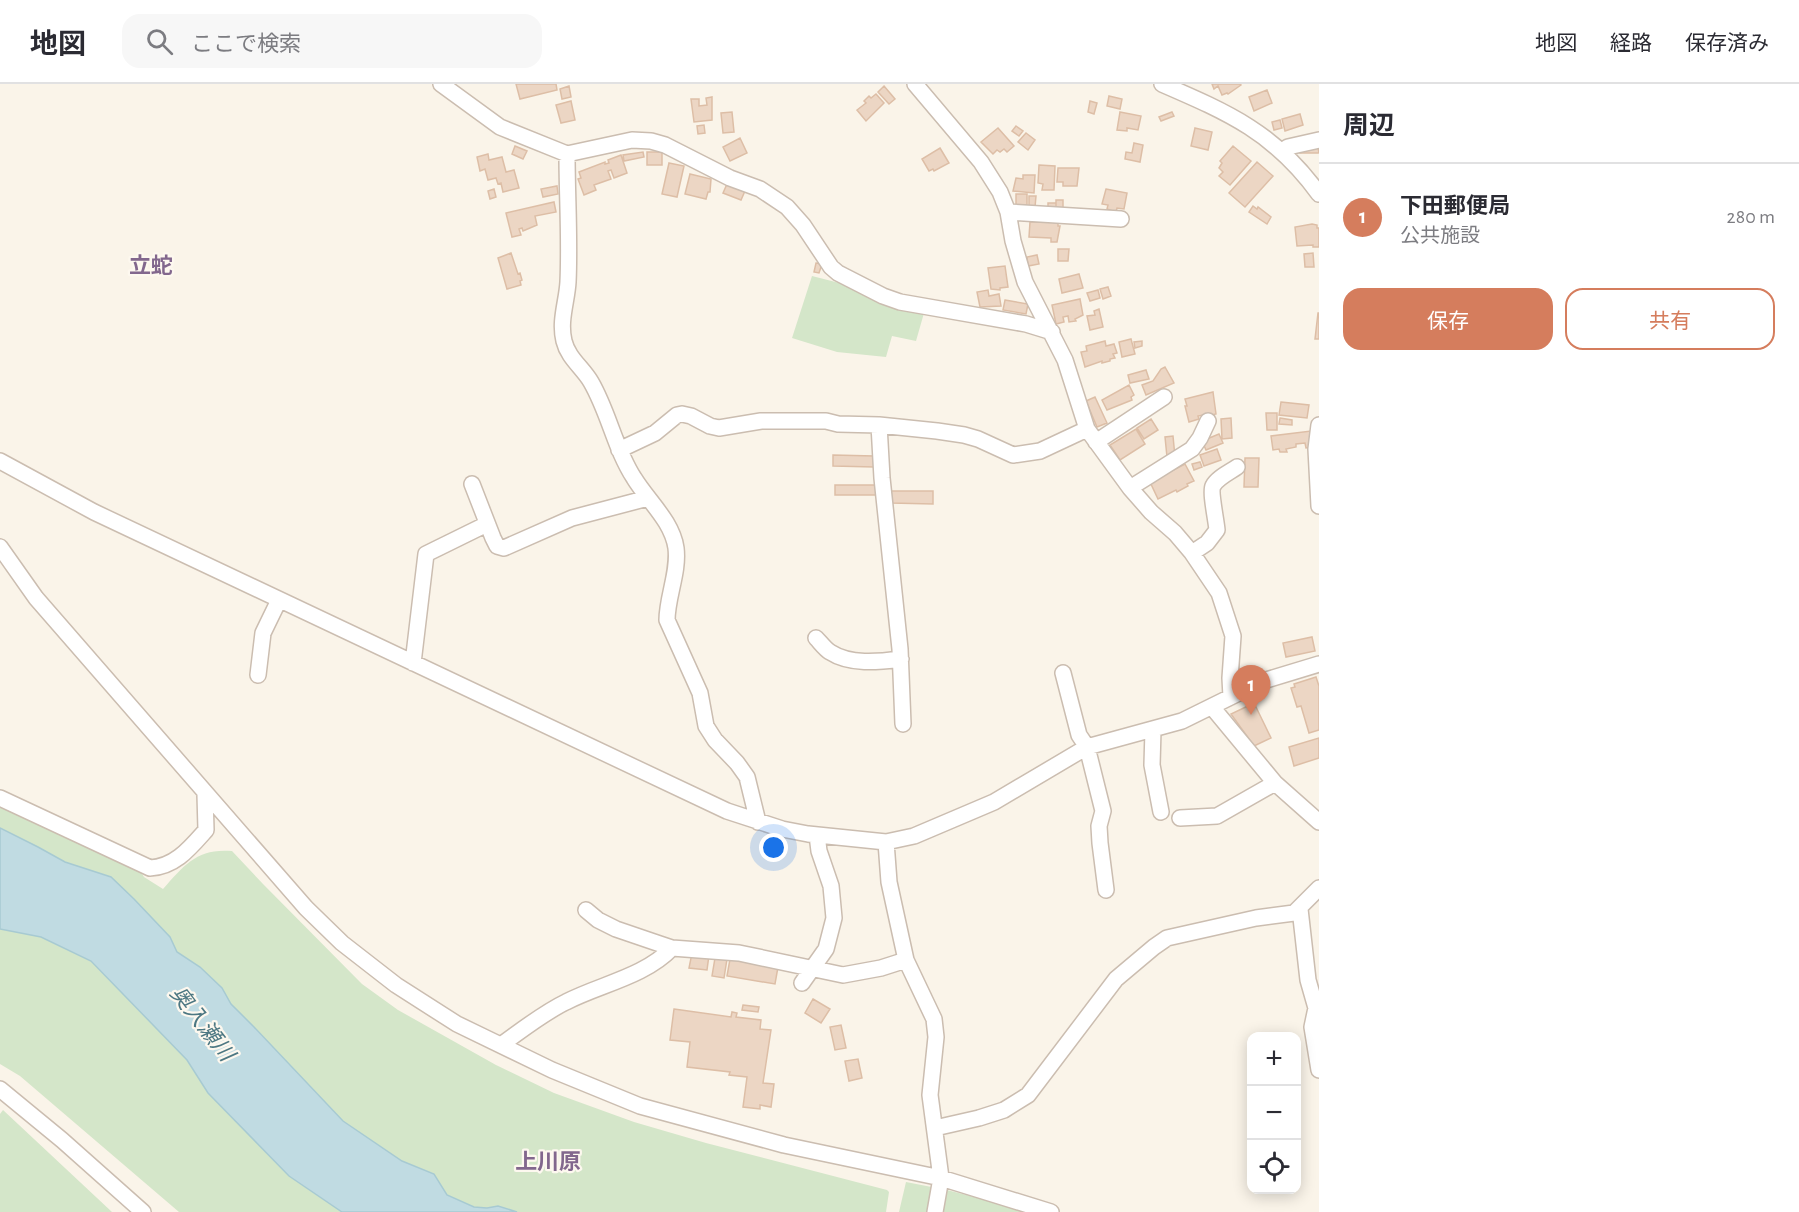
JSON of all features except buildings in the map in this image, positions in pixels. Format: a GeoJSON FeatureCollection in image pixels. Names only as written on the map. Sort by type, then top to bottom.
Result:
{"type":"FeatureCollection","features":[{"type":"Feature","properties":{"kind":"street"},"geometry":{"type":"LineString","coordinates":[[441,84],[500,127],[567,154],[632,140],[651,141],[665,145],[730,178],[771,195],[787,207],[803,225],[831,267],[849,279],[884,296],[900,302],[1026,324],[1052,332]]}},
{"type":"Feature","properties":{"kind":"street"},"geometry":{"type":"LineString","coordinates":[[915,84],[992,177],[1008,212],[1013,241],[1025,282],[1065,360],[1087,429],[1150,512],[1175,533],[1192,553],[1219,593],[1233,636],[1230,697]]}},
{"type":"Feature","properties":{"kind":"street"},"geometry":{"type":"LineString","coordinates":[[1162,84],[1233,116],[1312,173],[1319,194]]}},
{"type":"Feature","properties":{"kind":"street"},"geometry":{"type":"LineString","coordinates":[[1282,151],[1288,147],[1319,140]]}},
{"type":"Feature","properties":{"kind":"street"},"geometry":{"type":"LineString","coordinates":[[567,154],[568,283],[562,324],[564,342],[573,359],[591,382],[619,450],[633,477],[672,532],[676,549],[667,620],[700,693],[706,726],[747,777],[758,822]]}},
{"type":"Feature","properties":{"kind":"street"},"geometry":{"type":"LineString","coordinates":[[1008,212],[1121,219]]}},
{"type":"Feature","properties":{"kind":"street"},"geometry":{"type":"LineString","coordinates":[[1096,442],[1164,397]]}},
{"type":"Feature","properties":{"kind":"street"},"geometry":{"type":"LineString","coordinates":[[619,450],[655,433],[677,415],[682,414],[719,428],[761,420],[826,421],[964,435],[1013,455],[1040,451],[1087,429]]}},
{"type":"Feature","properties":{"kind":"street"},"geometry":{"type":"LineString","coordinates":[[1130,488],[1192,449],[1208,421]]}},
{"type":"Feature","properties":{"kind":"street"},"geometry":{"type":"LineString","coordinates":[[879,425],[901,659],[903,724]]}},
{"type":"Feature","properties":{"kind":"street"},"geometry":{"type":"LineString","coordinates":[[1319,425],[1316,449],[1319,506]]}},
{"type":"Feature","properties":{"kind":"street"},"geometry":{"type":"LineString","coordinates":[[0,461],[93,512],[279,600],[716,806],[782,830],[886,842],[914,836],[993,802],[1087,747],[1182,721],[1263,681],[1319,664]]}},
{"type":"Feature","properties":{"kind":"street"},"geometry":{"type":"LineString","coordinates":[[1192,553],[1206,543],[1217,530],[1216,512],[1211,495],[1214,484],[1237,467]]}},
{"type":"Feature","properties":{"kind":"street"},"geometry":{"type":"LineString","coordinates":[[472,484],[497,546],[504,548],[572,518],[648,498]]}},
{"type":"Feature","properties":{"kind":"street"},"geometry":{"type":"LineString","coordinates":[[413,663],[426,554],[488,524]]}},
{"type":"Feature","properties":{"kind":"street"},"geometry":{"type":"LineString","coordinates":[[0,547],[36,598],[306,908],[342,943],[396,985],[457,1024],[552,1070],[640,1106],[784,1145],[940,1182],[1051,1212]]}},
{"type":"Feature","properties":{"kind":"street"},"geometry":{"type":"LineString","coordinates":[[258,675],[263,633],[279,600]]}},
{"type":"Feature","properties":{"kind":"street"},"geometry":{"type":"LineString","coordinates":[[816,638],[829,651],[847,659],[884,661],[901,659]]}},
{"type":"Feature","properties":{"kind":"street"},"geometry":{"type":"LineString","coordinates":[[1063,673],[1079,735],[1087,747],[1103,811],[1099,826],[1106,890]]}},
{"type":"Feature","properties":{"kind":"street"},"geometry":{"type":"LineString","coordinates":[[1212,707],[1275,783],[1319,822]]}},
{"type":"Feature","properties":{"kind":"street"},"geometry":{"type":"LineString","coordinates":[[1153,730],[1152,765],[1161,812]]}},
{"type":"Feature","properties":{"kind":"street"},"geometry":{"type":"LineString","coordinates":[[1180,818],[1217,816],[1275,783]]}},
{"type":"Feature","properties":{"kind":"street"},"geometry":{"type":"LineString","coordinates":[[0,798],[150,868],[173,863],[206,830],[206,794]]}},
{"type":"Feature","properties":{"kind":"street"},"geometry":{"type":"LineString","coordinates":[[802,984],[826,949],[834,918],[831,886],[819,851],[817,835]]}},
{"type":"Feature","properties":{"kind":"street"},"geometry":{"type":"LineString","coordinates":[[886,842],[889,882],[906,960],[934,1019],[936,1036],[930,1095],[940,1182],[935,1212]]}},
{"type":"Feature","properties":{"kind":"street"},"geometry":{"type":"LineString","coordinates":[[935,1128],[1004,1110],[1028,1095],[1116,979],[1167,938],[1256,918],[1294,913],[1319,888]]}},
{"type":"Feature","properties":{"kind":"street"},"geometry":{"type":"LineString","coordinates":[[1299,909],[1308,980],[1316,1008],[1312,1027],[1319,1070]]}},
{"type":"Feature","properties":{"kind":"street"},"geometry":{"type":"LineString","coordinates":[[586,910],[598,920],[616,929],[672,948],[739,953],[843,975],[853,975],[906,960]]}},
{"type":"Feature","properties":{"kind":"street"},"geometry":{"type":"LineString","coordinates":[[1303,931],[1319,943]]}},
{"type":"Feature","properties":{"kind":"street"},"geometry":{"type":"LineString","coordinates":[[501,1045],[565,1002],[646,968],[662,958],[672,948]]}},
{"type":"Feature","properties":{"kind":"street"},"geometry":{"type":"LineString","coordinates":[[0,1089],[143,1212]]}},
{"type":"Feature","properties":{"kind":"green space"},"geometry":{"type":"Polygon","coordinates":[[[812,276],[859,288],[924,313],[916,341],[892,336],[886,357],[837,352],[792,338],[812,276]]]}},
{"type":"Feature","properties":{"kind":"green space"},"geometry":{"type":"Polygon","coordinates":[[[0,804],[139,869],[144,877],[163,889],[178,872],[201,855],[210,852],[232,851],[362,984],[398,1010],[496,1065],[554,1093],[634,1122],[887,1190],[889,1192],[886,1212],[517,1212],[498,1206],[474,1207],[447,1195],[434,1174],[402,1161],[343,1121],[231,1004],[222,988],[200,967],[177,952],[170,937],[111,878],[65,862],[0,828],[0,804]]]}},
{"type":"Feature","properties":{"kind":"green space"},"geometry":{"type":"Polygon","coordinates":[[[0,929],[41,937],[91,961],[187,1060],[208,1093],[289,1176],[342,1212],[179,1212],[20,1076],[0,1064],[0,929]]]}},
{"type":"Feature","properties":{"kind":"green space"},"geometry":{"type":"Polygon","coordinates":[[[3,1110],[112,1212],[0,1212],[0,1114],[3,1110]]]}},
{"type":"Feature","properties":{"kind":"green space"},"geometry":{"type":"Polygon","coordinates":[[[906,1182],[947,1190],[1033,1212],[899,1212],[906,1182]]]}},
{"type":"Feature","properties":{"kind":"water","name":"奥入瀬川"},"geometry":{"type":"Polygon","coordinates":[[[0,828],[65,862],[111,877],[170,937],[177,952],[200,967],[222,988],[231,1004],[343,1121],[402,1161],[434,1174],[447,1195],[474,1207],[498,1206],[517,1212],[342,1212],[289,1176],[208,1093],[187,1060],[91,961],[41,937],[0,929],[0,828]]]}},
{"type":"Feature","properties":{"kind":"place","name":"下田郵便局"},"geometry":{"type":"Point","coordinates":[1251,715]}},
{"type":"Feature","properties":{"kind":"district","name":"立蛇"},"geometry":{"type":"Point","coordinates":[151,265]}},
{"type":"Feature","properties":{"kind":"district","name":"上川原"},"geometry":{"type":"Point","coordinates":[548,1161]}}]}
